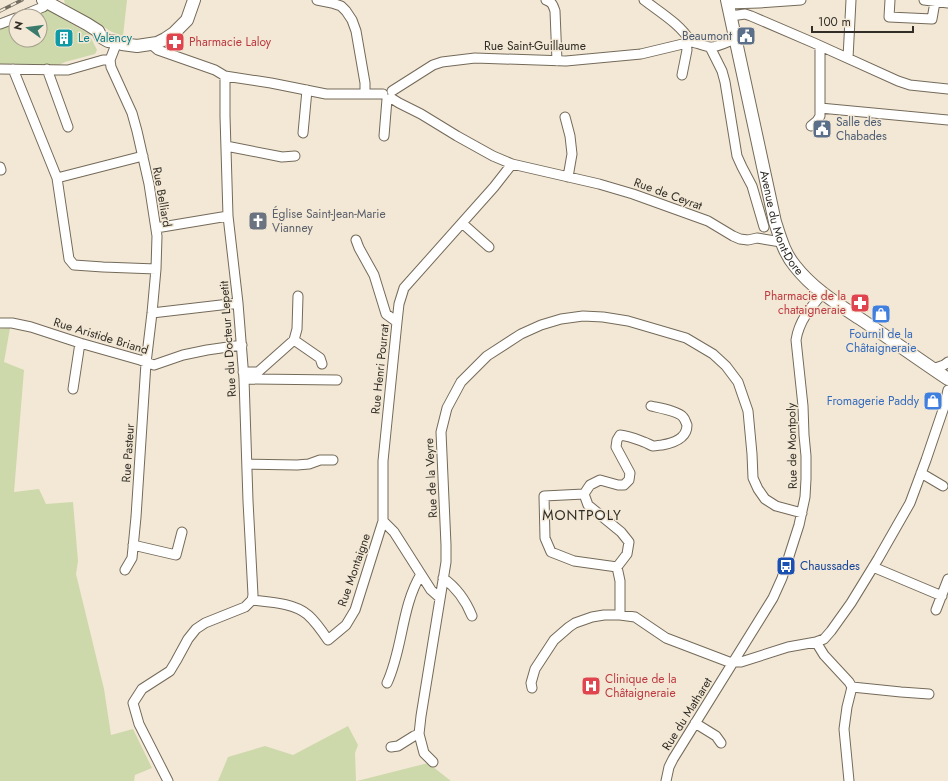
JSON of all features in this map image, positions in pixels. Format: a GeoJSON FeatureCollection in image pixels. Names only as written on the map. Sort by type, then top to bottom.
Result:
{"type":"FeatureCollection","features":[{"type":"Feature","properties":{"kind":"main road"},"geometry":{"type":"LineString","coordinates":[[46,1],[98,31],[104,32],[111,36],[117,42],[137,46],[151,44],[171,30],[192,5]]}},
{"type":"Feature","properties":{"kind":"main road","name":"Avenue du Mont-Dore"},"geometry":{"type":"LineString","coordinates":[[729,7],[770,224],[794,266],[808,281],[823,293],[904,350],[948,378]]}},
{"type":"Feature","properties":{"kind":"street"},"geometry":{"type":"LineString","coordinates":[[317,0],[341,6],[352,20],[356,31],[365,83],[365,93]]}},
{"type":"Feature","properties":{"kind":"street"},"geometry":{"type":"LineString","coordinates":[[644,0],[686,34],[688,43],[682,75]]}},
{"type":"Feature","properties":{"kind":"street"},"geometry":{"type":"LineString","coordinates":[[729,7],[748,2],[801,0]]}},
{"type":"Feature","properties":{"kind":"street"},"geometry":{"type":"LineString","coordinates":[[848,58],[851,0]]}},
{"type":"Feature","properties":{"kind":"street"},"geometry":{"type":"LineString","coordinates":[[890,0],[889,17],[932,20],[937,1]]}},
{"type":"Feature","properties":{"kind":"street"},"geometry":{"type":"LineString","coordinates":[[548,1],[554,6],[555,11],[557,61]]}},
{"type":"Feature","properties":{"kind":"street"},"geometry":{"type":"LineString","coordinates":[[748,2],[748,15]]}},
{"type":"Feature","properties":{"kind":"street"},"geometry":{"type":"LineString","coordinates":[[729,7],[898,81],[910,85],[948,89]]}},
{"type":"Feature","properties":{"kind":"street"},"geometry":{"type":"LineString","coordinates":[[688,43],[698,43],[714,47],[735,39]]}},
{"type":"Feature","properties":{"kind":"street"},"geometry":{"type":"LineString","coordinates":[[0,69],[68,70],[103,60],[110,60],[117,42]]}},
{"type":"Feature","properties":{"kind":"street","name":"Rue Saint-Guillaume"},"geometry":{"type":"LineString","coordinates":[[388,96],[434,65],[442,62],[475,58],[557,61],[641,54],[688,43]]}},
{"type":"Feature","properties":{"kind":"street"},"geometry":{"type":"LineString","coordinates":[[151,44],[158,50],[215,70],[225,76],[326,94],[365,93],[388,96],[384,136]]}},
{"type":"Feature","properties":{"kind":"street"},"geometry":{"type":"LineString","coordinates":[[811,126],[820,116],[820,46]]}},
{"type":"Feature","properties":{"kind":"street"},"geometry":{"type":"LineString","coordinates":[[710,47],[722,71],[725,82],[737,156],[752,186],[762,217],[770,224],[757,238]]}},
{"type":"Feature","properties":{"kind":"street","name":"Rue Belliard"},"geometry":{"type":"LineString","coordinates":[[110,60],[111,67],[132,113],[137,131],[149,184],[157,236],[156,269],[146,363]]}},
{"type":"Feature","properties":{"kind":"street"},"geometry":{"type":"LineString","coordinates":[[13,69],[57,178],[69,259],[74,264],[103,267],[156,269]]}},
{"type":"Feature","properties":{"kind":"street"},"geometry":{"type":"LineString","coordinates":[[47,70],[68,127]]}},
{"type":"Feature","properties":{"kind":"street","name":"Rue du Docteur Lepetit"},"geometry":{"type":"LineString","coordinates":[[225,76],[228,216],[238,303],[244,376],[252,600]]}},
{"type":"Feature","properties":{"kind":"street"},"geometry":{"type":"LineString","coordinates":[[303,133],[307,90]]}},
{"type":"Feature","properties":{"kind":"street","name":"Rue de Ceyrat"},"geometry":{"type":"LineString","coordinates":[[388,96],[493,156],[512,164],[599,184],[633,194],[708,221],[740,239],[748,240],[757,238],[781,242]]}},
{"type":"Feature","properties":{"kind":"street"},"geometry":{"type":"LineString","coordinates":[[820,108],[948,120]]}},
{"type":"Feature","properties":{"kind":"street"},"geometry":{"type":"LineString","coordinates":[[565,117],[570,136],[572,154],[568,177]]}},
{"type":"Feature","properties":{"kind":"street"},"geometry":{"type":"LineString","coordinates":[[226,146],[282,157],[295,156]]}},
{"type":"Feature","properties":{"kind":"street"},"geometry":{"type":"LineString","coordinates":[[57,178],[143,156]]}},
{"type":"Feature","properties":{"kind":"street","name":"Rue Henri Pourrat"},"geometry":{"type":"LineString","coordinates":[[383,521],[383,461],[399,304],[404,288],[494,187],[512,164]]}},
{"type":"Feature","properties":{"kind":"street"},"geometry":{"type":"LineString","coordinates":[[156,228],[228,216]]}},
{"type":"Feature","properties":{"kind":"street"},"geometry":{"type":"LineString","coordinates":[[462,223],[489,247]]}},
{"type":"Feature","properties":{"kind":"street"},"geometry":{"type":"LineString","coordinates":[[356,240],[374,276],[386,314],[397,322]]}},
{"type":"Feature","properties":{"kind":"street","name":"Rue de Montpoly"},"geometry":{"type":"LineString","coordinates":[[733,662],[774,598],[794,542],[802,513],[805,497],[807,468],[803,406],[796,340],[797,332],[802,320],[823,293]]}},
{"type":"Feature","properties":{"kind":"street"},"geometry":{"type":"LineString","coordinates":[[244,376],[258,372],[294,340],[297,329],[298,296]]}},
{"type":"Feature","properties":{"kind":"street"},"geometry":{"type":"LineString","coordinates":[[152,313],[238,303]]}},
{"type":"Feature","properties":{"kind":"street","name":"Rue de la Veyre"},"geometry":{"type":"LineString","coordinates":[[433,762],[424,753],[419,734],[446,562],[441,432],[447,408],[461,382],[487,356],[521,334],[541,325],[561,319],[583,316],[603,317],[628,321],[686,338],[713,354],[726,366],[738,382],[748,411],[753,478],[758,490],[765,499],[776,506],[802,513]]}},
{"type":"Feature","properties":{"kind":"street","name":"Rue Aristide Briand"},"geometry":{"type":"LineString","coordinates":[[0,323],[12,323],[31,327],[154,365],[183,355],[242,345]]}},
{"type":"Feature","properties":{"kind":"street"},"geometry":{"type":"LineString","coordinates":[[294,340],[320,358],[322,364]]}},
{"type":"Feature","properties":{"kind":"street"},"geometry":{"type":"LineString","coordinates":[[73,389],[80,343]]}},
{"type":"Feature","properties":{"kind":"street"},"geometry":{"type":"LineString","coordinates":[[933,369],[948,362]]}},
{"type":"Feature","properties":{"kind":"street","name":"Rue Pasteur"},"geometry":{"type":"LineString","coordinates":[[125,570],[132,558],[146,363]]}},
{"type":"Feature","properties":{"kind":"street"},"geometry":{"type":"LineString","coordinates":[[244,376],[337,380]]}},
{"type":"Feature","properties":{"kind":"street"},"geometry":{"type":"LineString","coordinates":[[532,688],[531,683],[536,669],[554,640],[575,623],[592,617],[620,615],[635,617],[658,633],[676,642],[728,662],[748,660],[788,647],[824,639],[851,603],[910,503],[945,404],[948,390]]}},
{"type":"Feature","properties":{"kind":"street"},"geometry":{"type":"LineString","coordinates":[[584,494],[590,485],[600,480],[618,485],[624,485],[629,480],[630,473],[616,447],[617,440],[620,435],[628,436],[653,446],[677,441],[684,435],[687,425],[683,416],[678,413],[651,406]]}},
{"type":"Feature","properties":{"kind":"street"},"geometry":{"type":"LineString","coordinates":[[247,464],[309,464],[320,460],[333,460]]}},
{"type":"Feature","properties":{"kind":"street"},"geometry":{"type":"LineString","coordinates":[[921,473],[943,486]]}},
{"type":"Feature","properties":{"kind":"street"},"geometry":{"type":"LineString","coordinates":[[584,494],[588,505],[622,532],[629,542],[627,554],[618,567],[620,581],[620,615]]}},
{"type":"Feature","properties":{"kind":"street"},"geometry":{"type":"LineString","coordinates":[[584,494],[544,496],[545,538],[551,552],[574,561],[618,567]]}},
{"type":"Feature","properties":{"kind":"street"},"geometry":{"type":"LineString","coordinates":[[383,521],[394,532],[431,590],[440,598]]}},
{"type":"Feature","properties":{"kind":"street","name":"Rue Montaigne"},"geometry":{"type":"LineString","coordinates":[[252,600],[295,607],[302,610],[309,615],[328,640],[346,625],[355,610],[383,521]]}},
{"type":"Feature","properties":{"kind":"street"},"geometry":{"type":"LineString","coordinates":[[133,545],[176,555],[182,532]]}},
{"type":"Feature","properties":{"kind":"street"},"geometry":{"type":"LineString","coordinates":[[873,566],[942,596]]}},
{"type":"Feature","properties":{"kind":"street"},"geometry":{"type":"LineString","coordinates":[[387,683],[392,671],[404,620],[415,584],[421,574]]}},
{"type":"Feature","properties":{"kind":"street"},"geometry":{"type":"LineString","coordinates":[[444,578],[453,585],[468,606],[472,616]]}},
{"type":"Feature","properties":{"kind":"street"},"geometry":{"type":"LineString","coordinates":[[936,610],[948,579]]}},
{"type":"Feature","properties":{"kind":"street"},"geometry":{"type":"LineString","coordinates":[[168,781],[139,724],[133,704],[142,689],[170,671],[188,639],[196,629],[205,623],[245,607],[252,600]]}},
{"type":"Feature","properties":{"kind":"street"},"geometry":{"type":"LineString","coordinates":[[816,642],[824,655],[850,682],[852,687],[844,729],[849,781]]}},
{"type":"Feature","properties":{"kind":"street","name":"Rue du Matharet"},"geometry":{"type":"LineString","coordinates":[[666,781],[673,760],[733,662]]}},
{"type":"Feature","properties":{"kind":"street"},"geometry":{"type":"LineString","coordinates":[[852,687],[929,694]]}},
{"type":"Feature","properties":{"kind":"street"},"geometry":{"type":"LineString","coordinates":[[695,723],[716,736],[721,743]]}},
{"type":"Feature","properties":{"kind":"street"},"geometry":{"type":"LineString","coordinates":[[391,747],[398,746],[419,734]]}},
{"type":"Feature","properties":{"kind":"green space"},"geometry":{"type":"Polygon","coordinates":[[[64,0],[127,0],[123,36],[112,32],[65,4],[64,0]]]}},
{"type":"Feature","properties":{"kind":"green space"},"geometry":{"type":"Polygon","coordinates":[[[48,10],[89,34],[97,50],[95,54],[65,62],[53,68],[0,66],[0,26],[8,23],[8,48],[48,48],[48,10]]]}},
{"type":"Feature","properties":{"kind":"green space"},"geometry":{"type":"Polygon","coordinates":[[[10,328],[4,362],[24,370],[14,492],[39,489],[46,504],[73,502],[78,561],[76,574],[104,689],[111,735],[133,729],[152,768],[135,775],[134,781],[0,781],[0,329],[10,328]]]}},
{"type":"Feature","properties":{"kind":"green space"},"geometry":{"type":"Polygon","coordinates":[[[348,726],[358,745],[355,753],[356,781],[218,781],[228,757],[265,746],[293,755],[348,726]]]}},
{"type":"Feature","properties":{"kind":"green space"},"geometry":{"type":"Polygon","coordinates":[[[428,763],[451,781],[357,781],[428,763]]]}},
{"type":"Feature","properties":{"kind":"railway"},"geometry":{"type":"LineString","coordinates":[[0,11],[22,0]]}},
{"type":"Feature","properties":{"kind":"place","name":"Beaumont"},"geometry":{"type":"Point","coordinates":[746,36]}},
{"type":"Feature","properties":{"kind":"place","name":"Le Valency"},"geometry":{"type":"Point","coordinates":[64,38]}},
{"type":"Feature","properties":{"kind":"place","name":"Pharmacie Laloy"},"geometry":{"type":"Point","coordinates":[175,42]}},
{"type":"Feature","properties":{"kind":"place","name":"Salle des Chabades"},"geometry":{"type":"Point","coordinates":[822,129]}},
{"type":"Feature","properties":{"kind":"place","name":"Église Saint-Jean-Marie Vianney"},"geometry":{"type":"Point","coordinates":[258,221]}},
{"type":"Feature","properties":{"kind":"place","name":"Pharmacie de la chataigneraie"},"geometry":{"type":"Point","coordinates":[860,303]}},
{"type":"Feature","properties":{"kind":"place","name":"Fournil de la Châtaigneraie"},"geometry":{"type":"Point","coordinates":[881,314]}},
{"type":"Feature","properties":{"kind":"place","name":"Fromagerie Paddy"},"geometry":{"type":"Point","coordinates":[933,401]}},
{"type":"Feature","properties":{"kind":"place","name":"Chaussades"},"geometry":{"type":"Point","coordinates":[786,566]}},
{"type":"Feature","properties":{"kind":"place","name":"Clinique de la Châtaigneraie"},"geometry":{"type":"Point","coordinates":[591,686]}},
{"type":"Feature","properties":{"kind":"district","name":"MONTPOLY"},"geometry":{"type":"Point","coordinates":[582,515]}}]}
